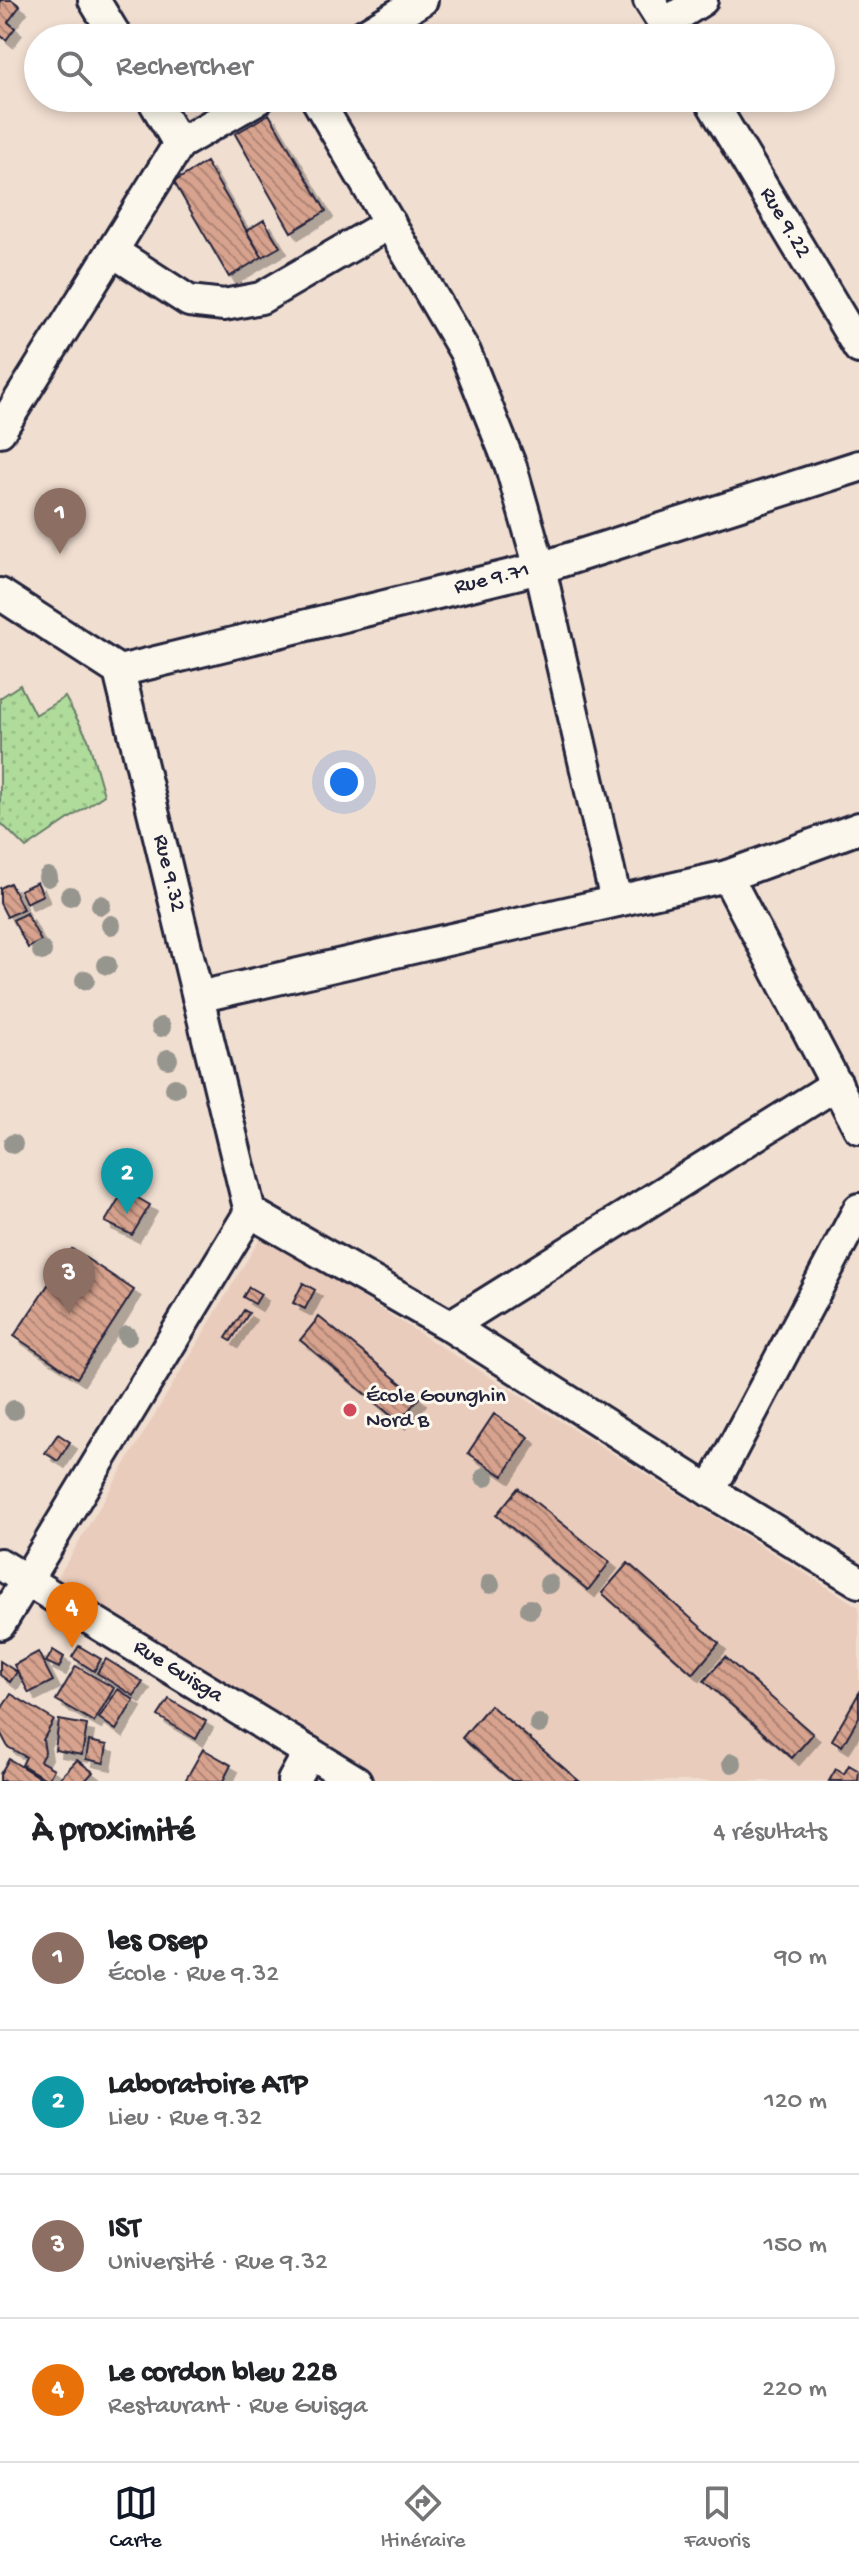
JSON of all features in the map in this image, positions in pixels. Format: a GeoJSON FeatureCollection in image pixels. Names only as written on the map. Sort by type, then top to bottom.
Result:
{"type":"FeatureCollection","features":[{"type":"Feature","properties":{"kind":"street"},"geometry":{"type":"LineString","coordinates":[[94,0],[109,24]]}},
{"type":"Feature","properties":{"kind":"street"},"geometry":{"type":"LineString","coordinates":[[382,24],[422,0]]}},
{"type":"Feature","properties":{"kind":"street"},"geometry":{"type":"LineString","coordinates":[[662,21],[702,0]]}},
{"type":"Feature","properties":{"kind":"street"},"geometry":{"type":"LineString","coordinates":[[160,112],[179,144]]}},
{"type":"Feature","properties":{"kind":"street"},"geometry":{"type":"LineString","coordinates":[[0,431],[179,144],[235,112]]}},
{"type":"Feature","properties":{"kind":"street"},"geometry":{"type":"LineString","coordinates":[[324,112],[465,352],[511,467],[540,568],[616,901]]}},
{"type":"Feature","properties":{"kind":"street","name":"Rue 9.22"},"geometry":{"type":"LineString","coordinates":[[717,112],[859,348]]}},
{"type":"Feature","properties":{"kind":"street"},"geometry":{"type":"LineString","coordinates":[[112,251],[189,301],[224,305],[261,298],[390,223]]}},
{"type":"Feature","properties":{"kind":"street","name":"Rue 9.71"},"geometry":{"type":"LineString","coordinates":[[119,671],[540,568],[859,466]]}},
{"type":"Feature","properties":{"kind":"street"},"geometry":{"type":"LineString","coordinates":[[0,594],[119,671]]}},
{"type":"Feature","properties":{"kind":"street","name":"Rue 9.32"},"geometry":{"type":"LineString","coordinates":[[119,671],[250,1212]]}},
{"type":"Feature","properties":{"kind":"street"},"geometry":{"type":"LineString","coordinates":[[198,997],[727,876],[859,828]]}},
{"type":"Feature","properties":{"kind":"street"},"geometry":{"type":"LineString","coordinates":[[727,876],[859,1128]]}},
{"type":"Feature","properties":{"kind":"street"},"geometry":{"type":"LineString","coordinates":[[450,1326],[837,1084]]}},
{"type":"Feature","properties":{"kind":"street"},"geometry":{"type":"LineString","coordinates":[[710,1491],[859,1209]]}},
{"type":"Feature","properties":{"kind":"street"},"geometry":{"type":"LineString","coordinates":[[0,1624],[250,1212],[450,1326],[859,1582]]}},
{"type":"Feature","properties":{"kind":"street","name":"Rue Guisga"},"geometry":{"type":"LineString","coordinates":[[0,1564],[356,1781]]}},
{"type":"Feature","properties":{"kind":"street"},"geometry":{"type":"LineString","coordinates":[[293,1781],[309,1752]]}},
{"type":"Feature","properties":{"kind":"shaded area","name":"École Gounghin Nord B"},"geometry":{"type":"Polygon","coordinates":[[[262,1235],[859,1607],[859,1781],[374,1781],[53,1585],[262,1235]]]}},
{"type":"Feature","properties":{"kind":"green space"},"geometry":{"type":"Polygon","coordinates":[[[20,685],[35,715],[65,697],[88,739],[104,795],[26,848],[0,822],[0,698],[20,685]]]}},
{"type":"Feature","properties":{"kind":"building"},"geometry":{"type":"Polygon","coordinates":[[[0,0],[12,0],[20,6],[8,22],[15,28],[6,40],[0,35],[0,0]]]}},
{"type":"Feature","properties":{"kind":"building"},"geometry":{"type":"Polygon","coordinates":[[[269,114],[326,211],[291,232],[235,134],[269,114]]]}},
{"type":"Feature","properties":{"kind":"building"},"geometry":{"type":"Polygon","coordinates":[[[206,162],[262,257],[229,277],[174,182],[206,162]]]}},
{"type":"Feature","properties":{"kind":"building"},"geometry":{"type":"Polygon","coordinates":[[[264,220],[280,247],[262,257],[246,231],[264,220]]]}},
{"type":"Feature","properties":{"kind":"building"},"geometry":{"type":"Polygon","coordinates":[[[37,882],[43,895],[26,903],[20,890],[37,882]]]}},
{"type":"Feature","properties":{"kind":"building"},"geometry":{"type":"Polygon","coordinates":[[[10,883],[23,909],[7,917],[0,903],[0,888],[10,883]]]}},
{"type":"Feature","properties":{"kind":"building"},"geometry":{"type":"Polygon","coordinates":[[[26,913],[41,941],[28,948],[13,920],[26,913]]]}},
{"type":"Feature","properties":{"kind":"building"},"geometry":{"type":"Polygon","coordinates":[[[124,1190],[150,1205],[132,1235],[105,1222],[124,1190]]]}},
{"type":"Feature","properties":{"kind":"building"},"geometry":{"type":"Polygon","coordinates":[[[72,1249],[134,1290],[77,1378],[14,1336],[72,1249]]]}},
{"type":"Feature","properties":{"kind":"building"},"geometry":{"type":"Polygon","coordinates":[[[303,1283],[315,1290],[305,1309],[293,1303],[303,1283]]]}},
{"type":"Feature","properties":{"kind":"building"},"geometry":{"type":"Polygon","coordinates":[[[249,1287],[261,1294],[255,1304],[243,1297],[249,1287]]]}},
{"type":"Feature","properties":{"kind":"building"},"geometry":{"type":"Polygon","coordinates":[[[244,1310],[249,1313],[231,1341],[226,1338],[244,1310]]]}},
{"type":"Feature","properties":{"kind":"building"},"geometry":{"type":"Polygon","coordinates":[[[319,1317],[419,1398],[399,1422],[300,1340],[319,1317]]]}},
{"type":"Feature","properties":{"kind":"building"},"geometry":{"type":"Polygon","coordinates":[[[494,1414],[529,1437],[503,1476],[468,1453],[494,1414]]]}},
{"type":"Feature","properties":{"kind":"building"},"geometry":{"type":"Polygon","coordinates":[[[58,1434],[70,1442],[58,1461],[45,1453],[58,1434]]]}},
{"type":"Feature","properties":{"kind":"building"},"geometry":{"type":"Polygon","coordinates":[[[518,1488],[610,1562],[588,1590],[496,1515],[518,1488]]]}},
{"type":"Feature","properties":{"kind":"building"},"geometry":{"type":"Polygon","coordinates":[[[628,1563],[719,1643],[693,1674],[602,1593],[628,1563]]]}},
{"type":"Feature","properties":{"kind":"building"},"geometry":{"type":"Polygon","coordinates":[[[79,1646],[101,1659],[94,1671],[72,1657],[79,1646]]]}},
{"type":"Feature","properties":{"kind":"building"},"geometry":{"type":"Polygon","coordinates":[[[53,1650],[64,1657],[59,1668],[46,1662],[53,1650]]]}},
{"type":"Feature","properties":{"kind":"building"},"geometry":{"type":"Polygon","coordinates":[[[38,1652],[53,1681],[29,1693],[14,1665],[38,1652]]]}},
{"type":"Feature","properties":{"kind":"building"},"geometry":{"type":"Polygon","coordinates":[[[725,1657],[813,1734],[792,1758],[704,1681],[725,1657]]]}},
{"type":"Feature","properties":{"kind":"building"},"geometry":{"type":"Polygon","coordinates":[[[106,1659],[143,1682],[134,1696],[97,1673],[106,1659]]]}},
{"type":"Feature","properties":{"kind":"building"},"geometry":{"type":"Polygon","coordinates":[[[0,1661],[17,1672],[10,1682],[0,1675],[0,1661]]]}},
{"type":"Feature","properties":{"kind":"building"},"geometry":{"type":"Polygon","coordinates":[[[76,1666],[114,1688],[94,1722],[56,1700],[76,1666]]]}},
{"type":"Feature","properties":{"kind":"building"},"geometry":{"type":"Polygon","coordinates":[[[118,1689],[134,1700],[116,1730],[99,1718],[118,1689]]]}},
{"type":"Feature","properties":{"kind":"building"},"geometry":{"type":"Polygon","coordinates":[[[859,1693],[859,1717],[842,1746],[832,1740],[859,1693]]]}},
{"type":"Feature","properties":{"kind":"building"},"geometry":{"type":"Polygon","coordinates":[[[11,1694],[54,1720],[43,1740],[45,1752],[40,1761],[54,1769],[48,1780],[22,1765],[26,1757],[8,1747],[0,1732],[0,1711],[11,1694]]]}},
{"type":"Feature","properties":{"kind":"building"},"geometry":{"type":"Polygon","coordinates":[[[169,1699],[206,1721],[196,1739],[158,1716],[169,1699]]]}},
{"type":"Feature","properties":{"kind":"building"},"geometry":{"type":"Polygon","coordinates":[[[490,1705],[579,1781],[512,1781],[462,1738],[490,1705]]]}},
{"type":"Feature","properties":{"kind":"building"},"geometry":{"type":"Polygon","coordinates":[[[59,1720],[87,1725],[82,1755],[55,1750],[59,1720]]]}},
{"type":"Feature","properties":{"kind":"building"},"geometry":{"type":"Polygon","coordinates":[[[89,1741],[107,1745],[104,1763],[86,1759],[89,1741]]]}},
{"type":"Feature","properties":{"kind":"building"},"geometry":{"type":"Polygon","coordinates":[[[203,1749],[231,1765],[223,1781],[185,1781],[203,1749]]]}},
{"type":"Feature","properties":{"kind":"building"},"geometry":{"type":"Polygon","coordinates":[[[9,1759],[45,1781],[0,1781],[0,1774],[9,1759]]]}},
{"type":"Feature","properties":{"kind":"building"},"geometry":{"type":"Polygon","coordinates":[[[77,1760],[93,1772],[85,1781],[57,1781],[77,1760]]]}},
{"type":"Feature","properties":{"kind":"building"},"geometry":{"type":"Polygon","coordinates":[[[849,1765],[859,1771],[858,1781],[829,1781],[836,1769],[844,1774],[849,1765]]]}},
{"type":"Feature","properties":{"kind":"place","name":"les Osep"},"geometry":{"type":"Point","coordinates":[60,554]}},
{"type":"Feature","properties":{"kind":"place","name":"Laboratoire ATP"},"geometry":{"type":"Point","coordinates":[127,1214]}},
{"type":"Feature","properties":{"kind":"place","name":"IST"},"geometry":{"type":"Point","coordinates":[69,1314]}},
{"type":"Feature","properties":{"kind":"place","name":"École Gounghin Nord B"},"geometry":{"type":"Point","coordinates":[350,1410]}},
{"type":"Feature","properties":{"kind":"place","name":"Le cordon bleu 228"},"geometry":{"type":"Point","coordinates":[72,1648]}}]}
